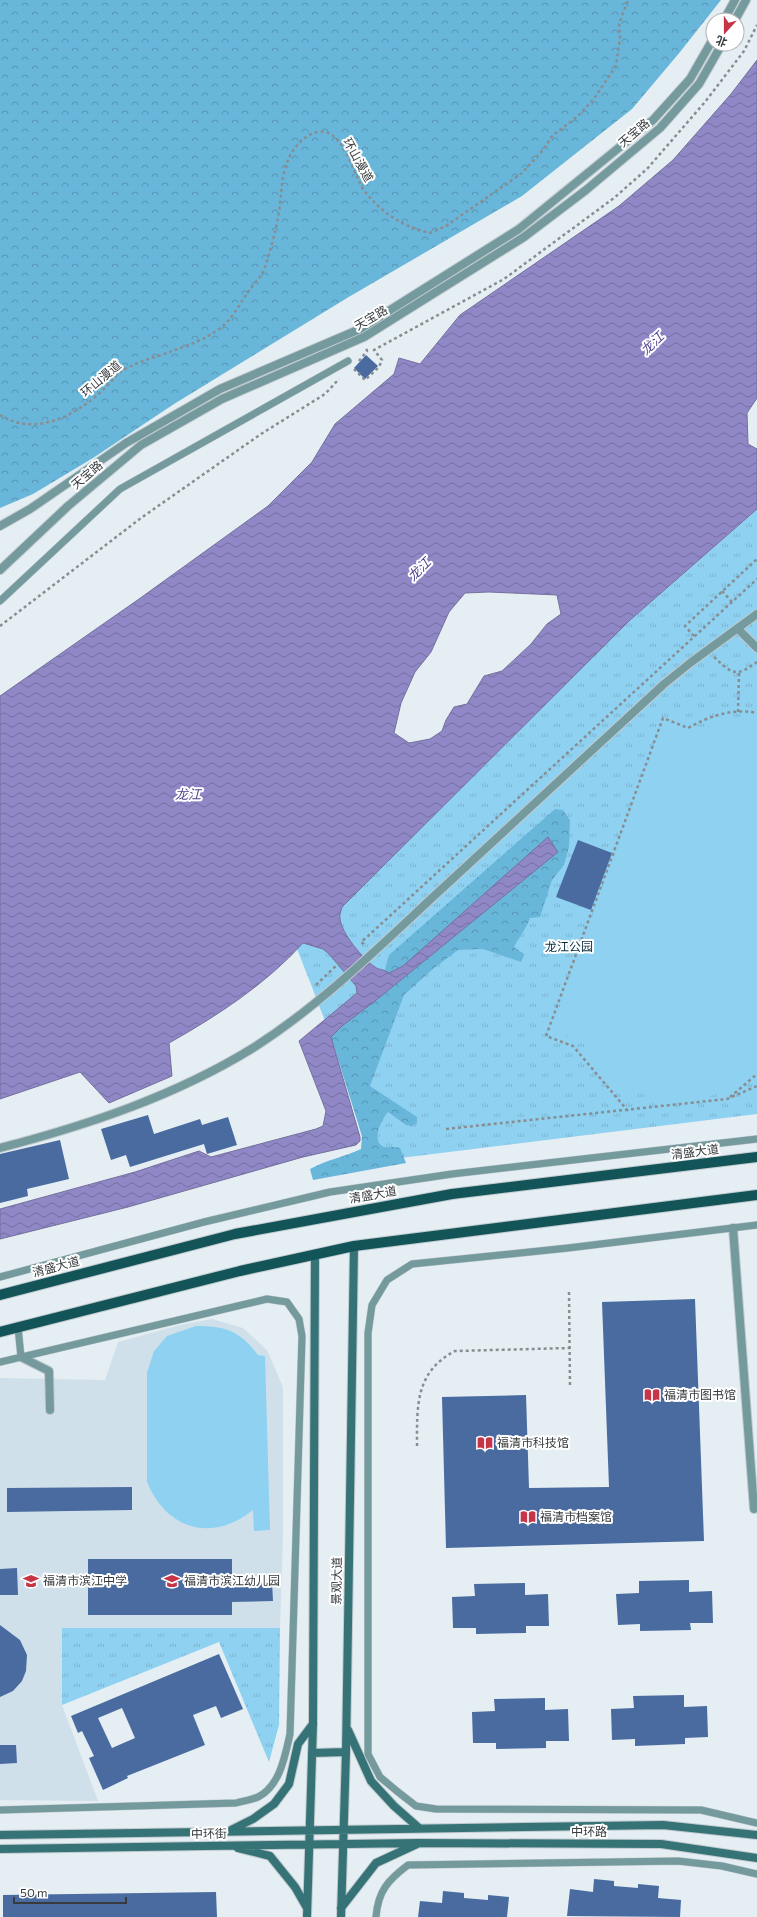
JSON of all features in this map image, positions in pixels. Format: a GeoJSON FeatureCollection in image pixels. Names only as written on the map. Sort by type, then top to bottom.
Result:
{"type":"FeatureCollection","features":[{"type":"Feature","properties":{"kind":"main road","name":"清盛大道"},"geometry":{"type":"LineString","coordinates":[[0,1295],[250,1231],[452,1194],[757,1157]]}},
{"type":"Feature","properties":{"kind":"main road"},"geometry":{"type":"LineString","coordinates":[[0,1332],[240,1271],[354,1246],[757,1195]]}},
{"type":"Feature","properties":{"kind":"street"},"geometry":{"type":"LineString","coordinates":[[728,12],[735,0]]}},
{"type":"Feature","properties":{"kind":"street"},"geometry":{"type":"LineString","coordinates":[[739,12],[746,0]]}},
{"type":"Feature","properties":{"kind":"street","name":"天宝路"},"geometry":{"type":"LineString","coordinates":[[0,526],[30,508],[126,443],[220,389],[360,329],[519,229],[653,120],[690,79],[706,52]]}},
{"type":"Feature","properties":{"kind":"street","name":"天宝路"},"geometry":{"type":"LineString","coordinates":[[0,570],[68,506],[141,445],[222,399],[364,337],[524,237],[586,190],[660,128],[699,84],[717,52]]}},
{"type":"Feature","properties":{"kind":"street"},"geometry":{"type":"LineString","coordinates":[[0,1148],[72,1128],[167,1093],[204,1076],[275,1034],[368,957],[664,684],[706,650],[738,629],[757,614]]}},
{"type":"Feature","properties":{"kind":"street"},"geometry":{"type":"LineString","coordinates":[[738,629],[757,648]]}},
{"type":"Feature","properties":{"kind":"street"},"geometry":{"type":"LineString","coordinates":[[733,1228],[755,1470],[754,1509]]}},
{"type":"Feature","properties":{"kind":"street","name":"景观大道"},"geometry":{"type":"LineString","coordinates":[[341,1913],[346,1752],[354,1246]]}},
{"type":"Feature","properties":{"kind":"street","name":"景观大道"},"geometry":{"type":"LineString","coordinates":[[307,1913],[312,1753],[316,1254]]}},
{"type":"Feature","properties":{"kind":"street"},"geometry":{"type":"LineString","coordinates":[[21,1357],[49,1371],[50,1410]]}},
{"type":"Feature","properties":{"kind":"street"},"geometry":{"type":"LineString","coordinates":[[227,1832],[253,1819],[274,1804],[289,1784],[298,1744],[312,1724]]}},
{"type":"Feature","properties":{"kind":"street"},"geometry":{"type":"LineString","coordinates":[[346,1727],[371,1781],[394,1806],[419,1828]]}},
{"type":"Feature","properties":{"kind":"street"},"geometry":{"type":"LineString","coordinates":[[312,1753],[346,1752]]}},
{"type":"Feature","properties":{"kind":"street","name":"中环路"},"geometry":{"type":"LineString","coordinates":[[419,1828],[663,1825],[757,1835]]}},
{"type":"Feature","properties":{"kind":"street","name":"中环街"},"geometry":{"type":"LineString","coordinates":[[0,1835],[419,1828]]}},
{"type":"Feature","properties":{"kind":"street"},"geometry":{"type":"LineString","coordinates":[[341,1913],[376,1863],[419,1843]]}},
{"type":"Feature","properties":{"kind":"street","name":"中环街"},"geometry":{"type":"LineString","coordinates":[[0,1849],[419,1843]]}},
{"type":"Feature","properties":{"kind":"street","name":"中环路"},"geometry":{"type":"LineString","coordinates":[[419,1843],[661,1844],[757,1858]]}},
{"type":"Feature","properties":{"kind":"street"},"geometry":{"type":"LineString","coordinates":[[228,1845],[270,1856],[295,1887],[307,1913]]}},
{"type":"Feature","properties":{"kind":"lane"},"geometry":{"type":"LineString","coordinates":[[0,601],[120,489],[202,442],[350,364]]}},
{"type":"Feature","properties":{"kind":"lane"},"geometry":{"type":"LineString","coordinates":[[0,1276],[204,1222],[330,1192],[452,1174],[757,1139]]}},
{"type":"Feature","properties":{"kind":"lane"},"geometry":{"type":"LineString","coordinates":[[757,1225],[412,1264],[387,1280],[372,1305],[368,1333],[368,1754],[380,1777],[416,1806],[436,1809],[702,1810],[757,1823]]}},
{"type":"Feature","properties":{"kind":"lane"},"geometry":{"type":"LineString","coordinates":[[0,1362],[267,1299],[287,1302],[298,1319],[302,1336],[290,1734],[284,1761],[273,1783],[258,1797],[236,1803],[0,1810]]}},
{"type":"Feature","properties":{"kind":"lane"},"geometry":{"type":"LineString","coordinates":[[18,1327],[21,1357]]}},
{"type":"Feature","properties":{"kind":"lane"},"geometry":{"type":"LineString","coordinates":[[376,1917],[377,1902],[389,1880],[408,1865],[678,1861],[722,1866],[757,1874]]}},
{"type":"Feature","properties":{"kind":"path","name":"环山漫道"},"geometry":{"type":"LineString","coordinates":[[0,416],[18,423],[33,424],[48,423],[62,418],[76,410],[106,388],[114,377],[127,368],[186,346],[213,333],[225,324],[262,274],[279,213],[282,178],[285,166],[295,147],[311,134],[324,132],[331,134],[338,141],[365,192],[375,203],[400,222],[430,233],[446,226],[528,168],[553,135],[577,117],[598,95],[616,66],[620,38],[620,24],[628,0]]}},
{"type":"Feature","properties":{"kind":"path"},"geometry":{"type":"LineString","coordinates":[[350,364],[368,351],[364,337]]}},
{"type":"Feature","properties":{"kind":"path"},"geometry":{"type":"LineString","coordinates":[[0,626],[141,518],[261,434],[325,394],[341,377]]}},
{"type":"Feature","properties":{"kind":"path"},"geometry":{"type":"LineString","coordinates":[[694,636],[685,626],[757,559]]}},
{"type":"Feature","properties":{"kind":"path"},"geometry":{"type":"LineString","coordinates":[[364,945],[361,942],[757,579]]}},
{"type":"Feature","properties":{"kind":"path"},"geometry":{"type":"LineString","coordinates":[[722,591],[732,602]]}},
{"type":"Feature","properties":{"kind":"path"},"geometry":{"type":"LineString","coordinates":[[706,650],[722,665],[734,673],[742,673],[757,662]]}},
{"type":"Feature","properties":{"kind":"path"},"geometry":{"type":"LineString","coordinates":[[738,712],[739,673]]}},
{"type":"Feature","properties":{"kind":"path"},"geometry":{"type":"LineString","coordinates":[[628,1111],[573,1046],[546,1036],[663,718],[688,728],[720,714],[738,712],[757,713]]}},
{"type":"Feature","properties":{"kind":"path"},"geometry":{"type":"LineString","coordinates":[[316,986],[340,962]]}},
{"type":"Feature","properties":{"kind":"path"},"geometry":{"type":"LineString","coordinates":[[727,1100],[757,1074]]}},
{"type":"Feature","properties":{"kind":"path"},"geometry":{"type":"LineString","coordinates":[[446,1129],[727,1100],[757,1086]]}},
{"type":"Feature","properties":{"kind":"path"},"geometry":{"type":"LineString","coordinates":[[570,1292],[570,1388]]}},
{"type":"Feature","properties":{"kind":"path"},"geometry":{"type":"LineString","coordinates":[[417,1446],[417,1412],[423,1384],[431,1369],[443,1358],[455,1351],[570,1348]]}},
{"type":"Feature","properties":{"kind":"shaded area","name":"福清市滨江中学"},"geometry":{"type":"Polygon","coordinates":[[[212,1319],[243,1328],[267,1350],[283,1387],[283,1534],[280,1628],[62,1628],[62,1705],[98,1801],[0,1800],[0,1378],[105,1380],[118,1342],[180,1325],[212,1319]]]}},
{"type":"Feature","properties":{"kind":"green space"},"geometry":{"type":"Polygon","coordinates":[[[0,0],[721,0],[712,12],[705,12],[705,20],[632,109],[522,196],[347,298],[174,404],[93,458],[33,494],[0,508],[0,0]]]}},
{"type":"Feature","properties":{"kind":"green space","name":"龙江公园"},"geometry":{"type":"Polygon","coordinates":[[[757,509],[757,1114],[368,1162],[362,1135],[346,1081],[328,1028],[297,949],[629,621],[757,509]]]}},
{"type":"Feature","properties":{"kind":"green space"},"geometry":{"type":"Polygon","coordinates":[[[665,717],[687,725],[684,734],[691,730],[720,723],[740,722],[757,724],[757,1065],[740,1082],[718,1094],[693,1100],[681,1101],[660,1100],[641,1094],[612,1079],[595,1063],[589,1053],[578,1026],[573,1038],[551,1031],[665,717]]]}},
{"type":"Feature","properties":{"kind":"green space"},"geometry":{"type":"Polygon","coordinates":[[[555,809],[563,810],[570,820],[569,847],[564,865],[552,880],[540,917],[530,918],[514,947],[524,954],[521,962],[483,949],[458,950],[434,968],[404,995],[370,1086],[417,1117],[417,1123],[412,1126],[406,1125],[388,1112],[378,1130],[378,1140],[380,1144],[384,1147],[400,1148],[406,1163],[313,1180],[310,1169],[322,1163],[361,1149],[362,1136],[331,1037],[342,1026],[375,1001],[558,852],[403,966],[389,973],[385,970],[389,955],[555,809]]]}},
{"type":"Feature","properties":{"kind":"green space"},"geometry":{"type":"Polygon","coordinates":[[[196,1326],[216,1327],[232,1332],[245,1340],[258,1355],[265,1356],[270,1530],[254,1531],[253,1510],[237,1520],[222,1526],[207,1528],[192,1526],[179,1521],[166,1511],[156,1498],[147,1482],[147,1373],[154,1351],[167,1336],[196,1326]]]}},
{"type":"Feature","properties":{"kind":"green space"},"geometry":{"type":"Polygon","coordinates":[[[62,1628],[280,1628],[279,1725],[269,1762],[219,1642],[62,1705],[62,1628]]]}},
{"type":"Feature","properties":{"kind":"water","name":"龙江"},"geometry":{"type":"Polygon","coordinates":[[[757,60],[757,398],[747,413],[748,444],[757,449],[757,509],[629,621],[342,907],[340,919],[345,932],[354,946],[370,963],[389,973],[403,966],[548,837],[558,852],[375,1001],[342,1026],[331,1037],[360,1137],[360,1141],[356,1145],[303,1157],[128,1207],[0,1239],[0,1209],[135,1172],[199,1151],[211,1157],[323,1126],[326,1111],[299,1041],[357,993],[356,986],[329,954],[323,949],[303,943],[289,958],[257,986],[205,1022],[169,1043],[172,1076],[109,1103],[80,1072],[0,1099],[0,696],[139,599],[268,506],[312,462],[335,424],[394,374],[399,358],[420,364],[460,315],[619,206],[673,160],[731,94],[757,60]],[[489,592],[465,593],[449,612],[431,652],[415,672],[401,703],[394,733],[409,743],[430,739],[442,731],[446,720],[454,707],[467,704],[484,676],[502,671],[531,644],[547,624],[561,614],[557,595],[489,592]]]}},
{"type":"Feature","properties":{"kind":"building"},"geometry":{"type":"Polygon","coordinates":[[[366,355],[378,366],[365,379],[354,368],[366,355]]]}},
{"type":"Feature","properties":{"kind":"building"},"geometry":{"type":"Polygon","coordinates":[[[578,840],[612,853],[591,910],[556,897],[578,840]]]}},
{"type":"Feature","properties":{"kind":"building"},"geometry":{"type":"Polygon","coordinates":[[[148,1115],[154,1134],[200,1119],[202,1125],[228,1117],[237,1145],[207,1154],[204,1144],[130,1167],[126,1155],[111,1160],[101,1129],[148,1115]]]}},
{"type":"Feature","properties":{"kind":"building"},"geometry":{"type":"Polygon","coordinates":[[[60,1140],[69,1179],[27,1189],[28,1196],[0,1203],[0,1154],[60,1140]]]}},
{"type":"Feature","properties":{"kind":"building"},"geometry":{"type":"Polygon","coordinates":[[[695,1299],[704,1541],[446,1548],[442,1397],[526,1395],[529,1488],[609,1487],[602,1302],[695,1299]]]}},
{"type":"Feature","properties":{"kind":"building"},"geometry":{"type":"Polygon","coordinates":[[[132,1487],[132,1510],[7,1512],[7,1488],[132,1487]]]}},
{"type":"Feature","properties":{"kind":"building"},"geometry":{"type":"Polygon","coordinates":[[[88,1559],[232,1559],[232,1582],[272,1582],[273,1601],[232,1602],[232,1615],[88,1615],[88,1559]]]}},
{"type":"Feature","properties":{"kind":"building"},"geometry":{"type":"Polygon","coordinates":[[[17,1568],[18,1595],[0,1595],[0,1569],[17,1568]]]}},
{"type":"Feature","properties":{"kind":"building"},"geometry":{"type":"Polygon","coordinates":[[[689,1580],[689,1592],[712,1591],[713,1623],[690,1623],[691,1630],[640,1631],[640,1624],[618,1625],[616,1594],[639,1593],[639,1581],[689,1580]]]}},
{"type":"Feature","properties":{"kind":"building"},"geometry":{"type":"Polygon","coordinates":[[[525,1583],[525,1595],[548,1594],[549,1626],[526,1626],[526,1633],[476,1634],[476,1628],[453,1628],[452,1597],[475,1596],[474,1584],[525,1583]]]}},
{"type":"Feature","properties":{"kind":"building"},"geometry":{"type":"Polygon","coordinates":[[[0,1625],[20,1640],[27,1655],[26,1671],[22,1681],[13,1691],[0,1697],[0,1625]]]}},
{"type":"Feature","properties":{"kind":"building"},"geometry":{"type":"Polygon","coordinates":[[[219,1654],[243,1709],[221,1718],[216,1706],[193,1715],[205,1745],[127,1776],[128,1778],[103,1790],[89,1758],[94,1756],[82,1731],[78,1733],[71,1716],[219,1654]],[[122,1708],[98,1718],[112,1748],[135,1738],[122,1708]]]}},
{"type":"Feature","properties":{"kind":"building"},"geometry":{"type":"Polygon","coordinates":[[[684,1695],[684,1707],[707,1706],[708,1737],[685,1738],[685,1744],[635,1746],[635,1739],[612,1740],[611,1709],[634,1708],[633,1696],[684,1695]]]}},
{"type":"Feature","properties":{"kind":"building"},"geometry":{"type":"Polygon","coordinates":[[[545,1698],[545,1710],[568,1709],[569,1741],[546,1741],[546,1748],[496,1749],[496,1743],[473,1743],[472,1712],[495,1711],[494,1699],[545,1698]]]}},
{"type":"Feature","properties":{"kind":"building"},"geometry":{"type":"Polygon","coordinates":[[[0,1745],[16,1745],[17,1763],[0,1764],[0,1745]]]}},
{"type":"Feature","properties":{"kind":"building"},"geometry":{"type":"Polygon","coordinates":[[[594,1879],[614,1881],[614,1886],[638,1888],[638,1884],[659,1886],[658,1898],[681,1900],[680,1917],[567,1916],[570,1889],[593,1892],[594,1879]]]}},
{"type":"Feature","properties":{"kind":"building"},"geometry":{"type":"Polygon","coordinates":[[[443,1891],[464,1893],[464,1898],[488,1900],[488,1895],[509,1897],[507,1917],[418,1917],[420,1901],[442,1903],[443,1891]]]}},
{"type":"Feature","properties":{"kind":"building"},"geometry":{"type":"Polygon","coordinates":[[[216,1892],[217,1917],[3,1917],[3,1895],[216,1892]]]}},
{"type":"Feature","properties":{"kind":"place","name":"福清市图书馆"},"geometry":{"type":"Point","coordinates":[652,1395]}},
{"type":"Feature","properties":{"kind":"place","name":"福清市科技馆"},"geometry":{"type":"Point","coordinates":[485,1443]}},
{"type":"Feature","properties":{"kind":"place","name":"福清市档案馆"},"geometry":{"type":"Point","coordinates":[528,1517]}},
{"type":"Feature","properties":{"kind":"place","name":"福清市滨江中学"},"geometry":{"type":"Point","coordinates":[31,1581]}},
{"type":"Feature","properties":{"kind":"place","name":"福清市滨江幼儿园"},"geometry":{"type":"Point","coordinates":[172,1581]}}]}
